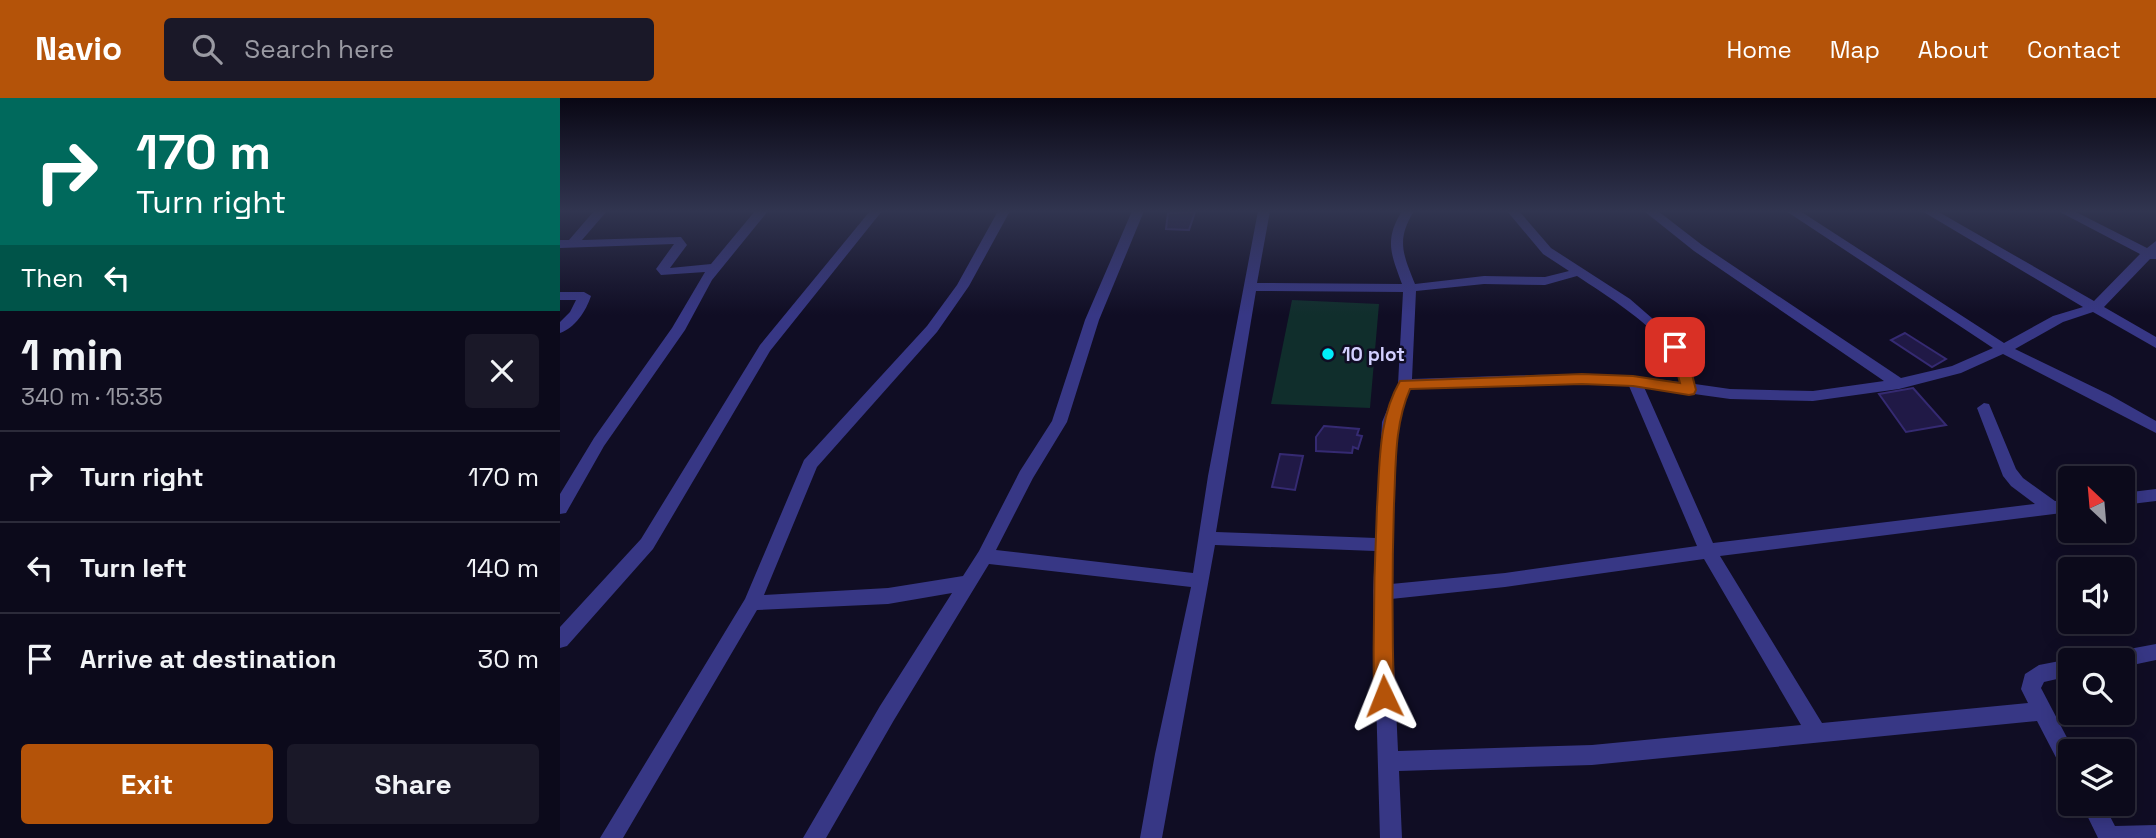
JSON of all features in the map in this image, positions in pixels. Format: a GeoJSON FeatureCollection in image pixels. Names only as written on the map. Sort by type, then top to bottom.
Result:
{"type":"FeatureCollection","features":[{"type":"Feature","properties":{"kind":"street"},"geometry":{"type":"LineString","coordinates":[[681,246],[662,269],[665,272],[715,267]]}},
{"type":"Feature","properties":{"kind":"street"},"geometry":{"type":"LineString","coordinates":[[560,508],[598,442],[678,331],[715,267],[733,246]]}},
{"type":"Feature","properties":{"kind":"street"},"geometry":{"type":"LineString","coordinates":[[560,640],[647,544],[765,348],[848,246]]}},
{"type":"Feature","properties":{"kind":"street"},"geometry":{"type":"LineString","coordinates":[[611,838],[752,603],[780,530],[810,464],[932,328],[963,286],[985,246]]}},
{"type":"Feature","properties":{"kind":"street"},"geometry":{"type":"LineString","coordinates":[[814,838],[887,713],[985,556],[1026,475],[1063,414],[1073,371],[1123,246]]}},
{"type":"Feature","properties":{"kind":"street"},"geometry":{"type":"LineString","coordinates":[[1151,838],[1165,754],[1201,581],[1216,476],[1258,246]]}},
{"type":"Feature","properties":{"kind":"street"},"geometry":{"type":"LineString","coordinates":[[1391,838],[1382,592],[1390,422],[1405,384],[1410,288],[1396,246]]}},
{"type":"Feature","properties":{"kind":"street"},"geometry":{"type":"LineString","coordinates":[[1542,246],[1625,302],[1664,336],[1680,355],[1689,390]]}},
{"type":"Feature","properties":{"kind":"street"},"geometry":{"type":"LineString","coordinates":[[1695,246],[1899,384]]}},
{"type":"Feature","properties":{"kind":"street"},"geometry":{"type":"LineString","coordinates":[[1845,246],[2004,349],[2105,399],[2156,428]]}},
{"type":"Feature","properties":{"kind":"street"},"geometry":{"type":"LineString","coordinates":[[1988,246],[2156,343]]}},
{"type":"Feature","properties":{"kind":"street"},"geometry":{"type":"LineString","coordinates":[[1405,384],[1582,379],[1633,381],[1730,394],[1813,396],[1899,384],[1955,370],[2004,349],[2058,319],[2095,307],[2153,252]]}},
{"type":"Feature","properties":{"kind":"street"},"geometry":{"type":"LineString","coordinates":[[1251,287],[1410,288],[1484,280],[1545,281],[1579,272]]}},
{"type":"Feature","properties":{"kind":"street"},"geometry":{"type":"LineString","coordinates":[[560,296],[584,296],[584,301],[569,323],[560,329]]}},
{"type":"Feature","properties":{"kind":"street"},"geometry":{"type":"LineString","coordinates":[[1633,381],[1708,551],[1817,733]]}},
{"type":"Feature","properties":{"kind":"street"},"geometry":{"type":"LineString","coordinates":[[1984,408],[2009,472],[2017,482],[2052,508]]}},
{"type":"Feature","properties":{"kind":"street"},"geometry":{"type":"LineString","coordinates":[[560,479],[578,476]]}},
{"type":"Feature","properties":{"kind":"street"},"geometry":{"type":"LineString","coordinates":[[2135,498],[2156,495]]}},
{"type":"Feature","properties":{"kind":"street"},"geometry":{"type":"LineString","coordinates":[[1382,592],[1505,580],[1708,551],[2058,507]]}},
{"type":"Feature","properties":{"kind":"street"},"geometry":{"type":"LineString","coordinates":[[1208,538],[1386,545]]}},
{"type":"Feature","properties":{"kind":"street"},"geometry":{"type":"LineString","coordinates":[[985,556],[1201,581]]}},
{"type":"Feature","properties":{"kind":"street"},"geometry":{"type":"LineString","coordinates":[[752,603],[888,596],[968,583]]}},
{"type":"Feature","properties":{"kind":"street"},"geometry":{"type":"LineString","coordinates":[[2135,656],[2156,652]]}},
{"type":"Feature","properties":{"kind":"street"},"geometry":{"type":"LineString","coordinates":[[2058,670],[2039,674],[2032,680],[2031,689],[2058,743]]}},
{"type":"Feature","properties":{"kind":"street"},"geometry":{"type":"LineString","coordinates":[[1388,761],[1591,755],[2041,711]]}},
{"type":"Feature","properties":{"kind":"street"},"geometry":{"type":"LineString","coordinates":[[2098,816],[2110,837],[2156,836]]}},
{"type":"Feature","properties":{"kind":"green space","name":"10 plot"},"geometry":{"type":"Polygon","coordinates":[[[1292,300],[1379,304],[1370,408],[1271,404],[1292,300]]]}},
{"type":"Feature","properties":{"kind":"building"},"geometry":{"type":"Polygon","coordinates":[[[1905,333],[1946,359],[1932,367],[1891,340],[1905,333]]]}},
{"type":"Feature","properties":{"kind":"building"},"geometry":{"type":"Polygon","coordinates":[[[1913,388],[1946,425],[1906,432],[1879,394],[1913,388]]]}},
{"type":"Feature","properties":{"kind":"building"},"geometry":{"type":"Polygon","coordinates":[[[1324,426],[1359,429],[1357,435],[1362,436],[1358,449],[1353,447],[1352,453],[1316,451],[1316,437],[1324,426]]]}},
{"type":"Feature","properties":{"kind":"building"},"geometry":{"type":"Polygon","coordinates":[[[1280,454],[1303,456],[1295,490],[1272,487],[1280,454]]]}},
{"type":"Feature","properties":{"kind":"place","name":"10 plot"},"geometry":{"type":"Point","coordinates":[1328,354]}},
{"type":"Feature","properties":{"kind":"route"},"geometry":{"type":"LineString","coordinates":[[1384,696],[1382,592],[1390,422],[1405,384],[1582,379],[1633,381],[1689,390],[1680,355],[1675,347]]}}]}
